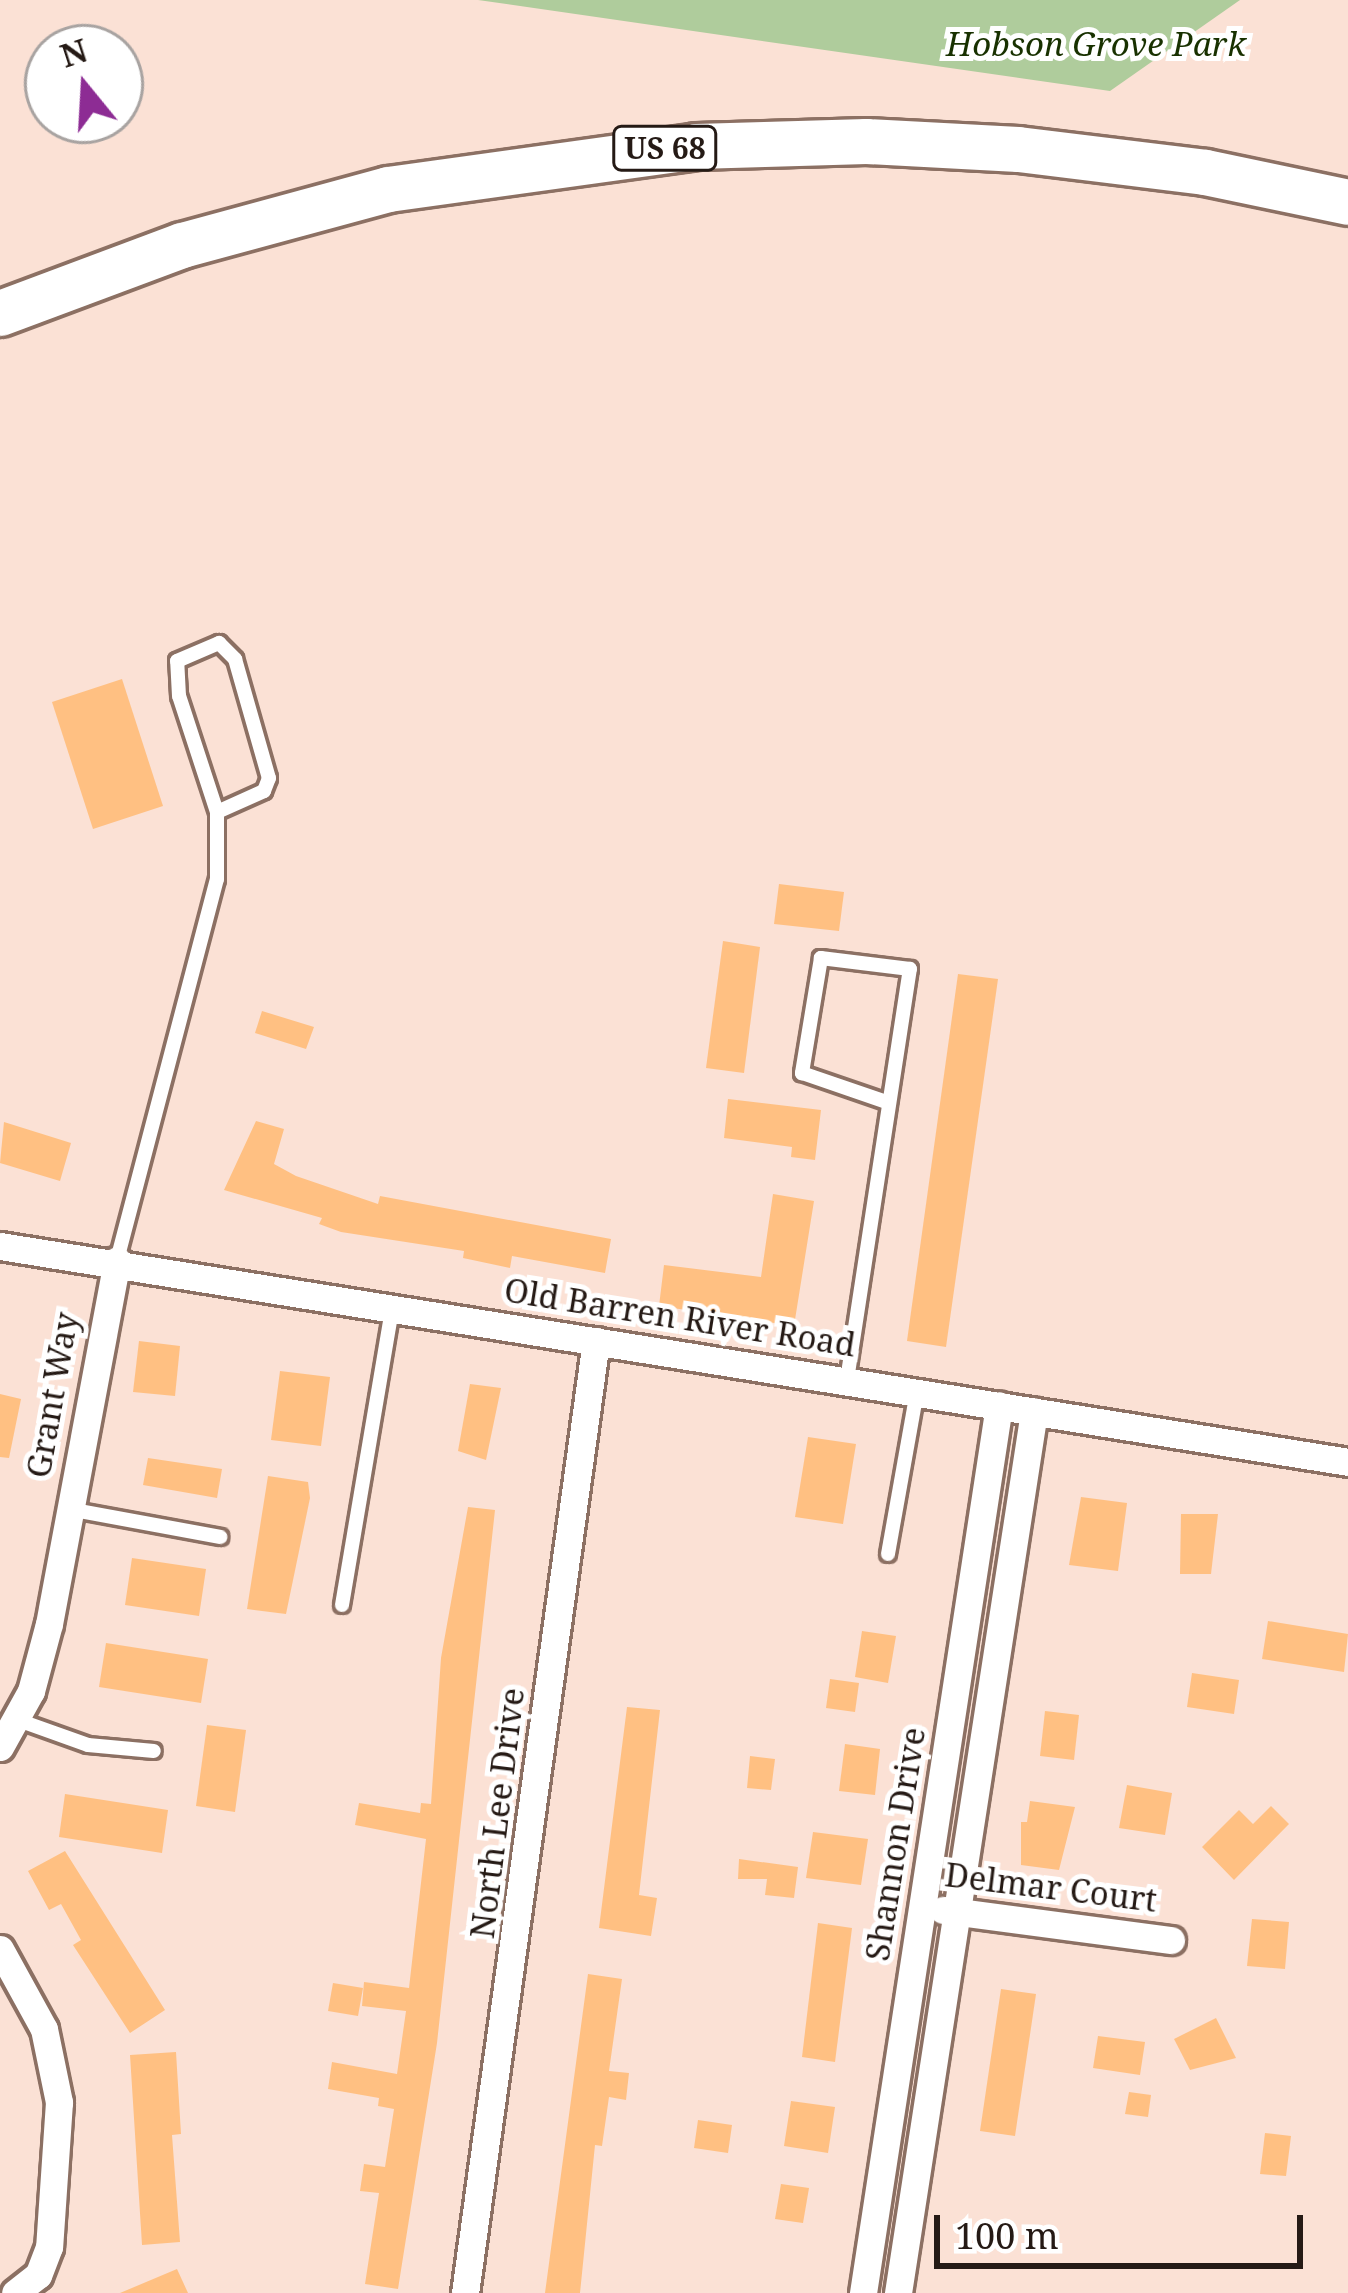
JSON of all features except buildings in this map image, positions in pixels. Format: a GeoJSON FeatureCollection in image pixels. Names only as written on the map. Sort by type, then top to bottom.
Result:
{"type":"FeatureCollection","features":[{"type":"Feature","properties":{"kind":"main road","name":"US 68"},"geometry":{"type":"LineString","coordinates":[[0,313],[182,245],[388,188],[677,147],[847,141],[1018,149],[1205,172],[1348,202]]}},
{"type":"Feature","properties":{"kind":"street","name":"Old Barren River Road"},"geometry":{"type":"LineString","coordinates":[[0,1246],[117,1260],[1348,1462]]}},
{"type":"Feature","properties":{"kind":"street","name":"Grant Way"},"geometry":{"type":"LineString","coordinates":[[0,1747],[18,1720],[49,1624],[117,1260]]}},
{"type":"Feature","properties":{"kind":"street","name":"North Lee Drive"},"geometry":{"type":"LineString","coordinates":[[465,2293],[596,1341]]}},
{"type":"Feature","properties":{"kind":"street","name":"Shannon Drive"},"geometry":{"type":"LineString","coordinates":[[863,2293],[999,1405]]}},
{"type":"Feature","properties":{"kind":"street","name":"Shannon Drive"},"geometry":{"type":"LineString","coordinates":[[898,2293],[1034,1411]]}},
{"type":"Feature","properties":{"kind":"street"},"geometry":{"type":"LineString","coordinates":[[959,1657],[993,1661]]}},
{"type":"Feature","properties":{"kind":"street","name":"Delmar Court"},"geometry":{"type":"LineString","coordinates":[[921,1907],[1171,1940]]}},
{"type":"Feature","properties":{"kind":"street"},"geometry":{"type":"LineString","coordinates":[[0,1949],[44,2029],[59,2102],[45,2284],[15,2293]]}},
{"type":"Feature","properties":{"kind":"street"},"geometry":{"type":"LineString","coordinates":[[869,2251],[903,2257]]}},
{"type":"Feature","properties":{"kind":"lane"},"geometry":{"type":"LineString","coordinates":[[117,1260],[133,1176],[176,1058],[212,916],[217,812],[175,671],[181,655],[219,643],[235,659],[269,778],[264,791],[217,812]]}},
{"type":"Feature","properties":{"kind":"lane"},"geometry":{"type":"LineString","coordinates":[[847,1380],[910,968],[821,958],[802,1073],[889,1103]]}},
{"type":"Feature","properties":{"kind":"lane"},"geometry":{"type":"LineString","coordinates":[[342,1605],[392,1306]]}},
{"type":"Feature","properties":{"kind":"lane"},"geometry":{"type":"LineString","coordinates":[[888,1554],[916,1392]]}},
{"type":"Feature","properties":{"kind":"lane"},"geometry":{"type":"LineString","coordinates":[[68,1509],[220,1537]]}},
{"type":"Feature","properties":{"kind":"lane"},"geometry":{"type":"LineString","coordinates":[[18,1720],[88,1745],[154,1751]]}},
{"type":"Feature","properties":{"kind":"green space","name":"Hobson Grove Park"},"geometry":{"type":"Polygon","coordinates":[[[478,0],[1240,0],[1110,91],[478,0]]]}}]}
